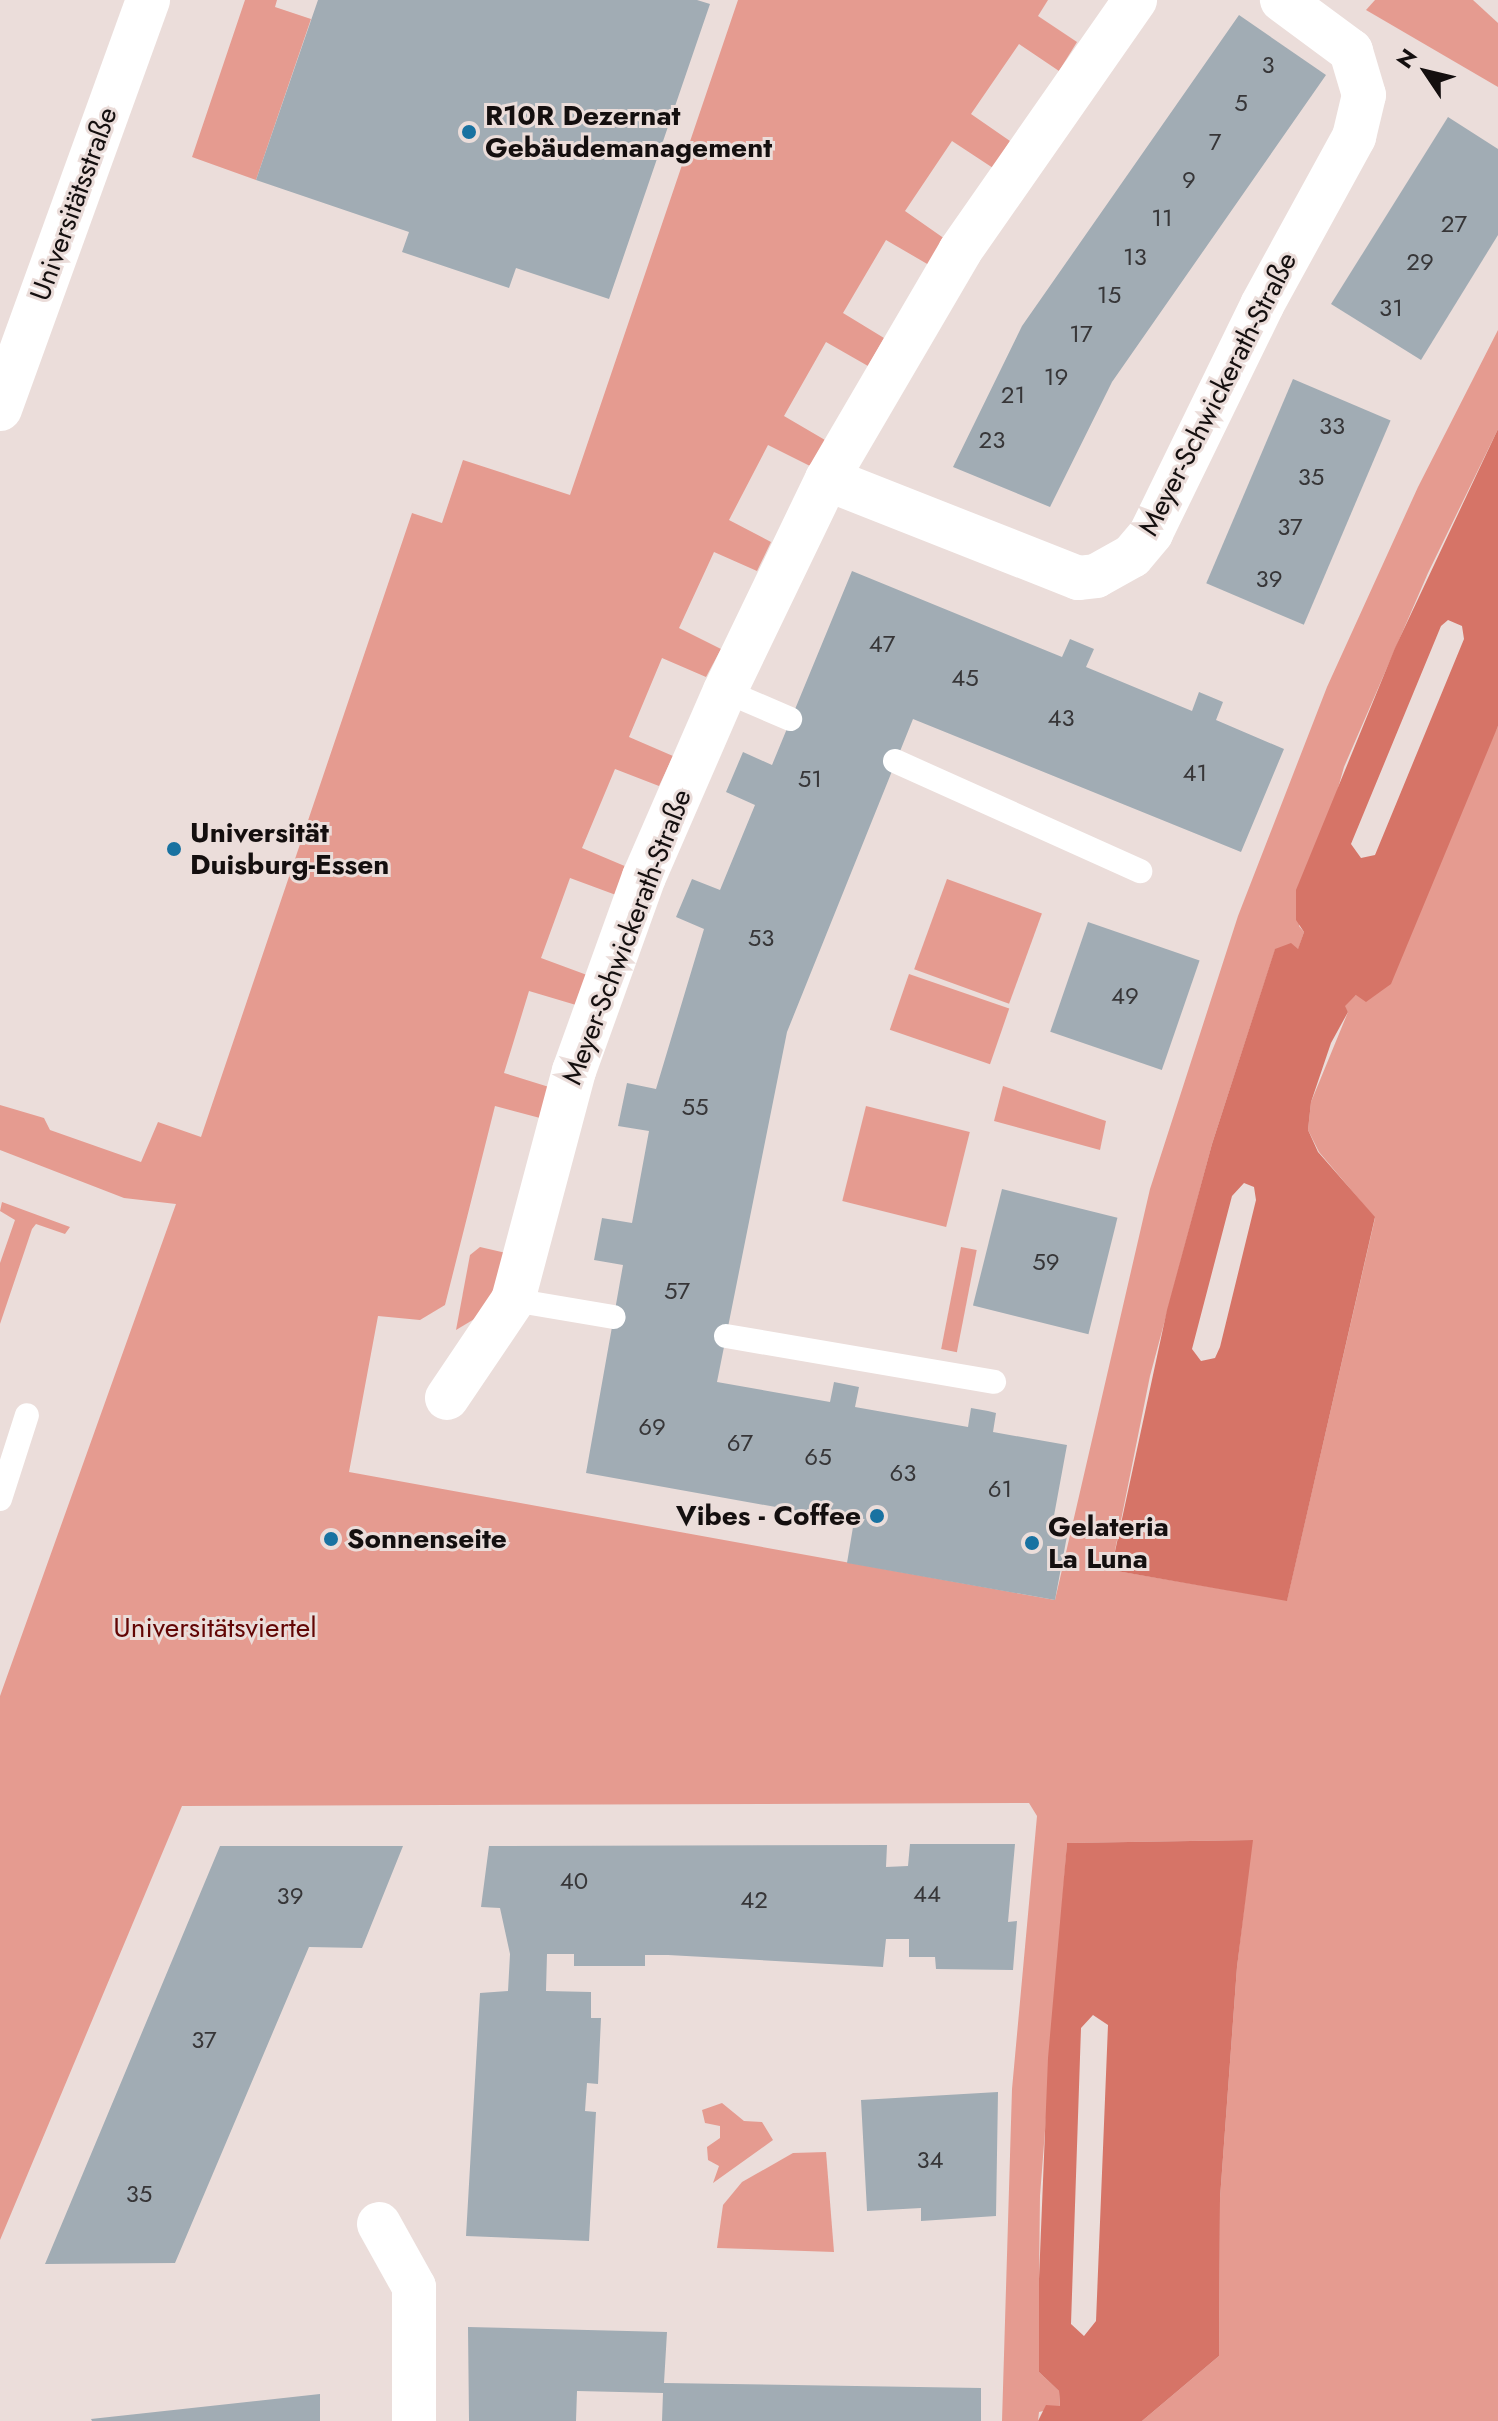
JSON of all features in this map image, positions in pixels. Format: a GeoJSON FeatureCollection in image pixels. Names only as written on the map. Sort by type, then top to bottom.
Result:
{"type":"FeatureCollection","features":[{"type":"Feature","properties":{"kind":"street","name":"Universitätsstraße"},"geometry":{"type":"LineString","coordinates":[[0,409],[148,0]]}},
{"type":"Feature","properties":{"kind":"street","name":"Meyer-Schwickerath-Straße"},"geometry":{"type":"LineString","coordinates":[[447,1398],[513,1300],[574,1071],[644,877],[725,691],[827,479],[960,251],[1135,0]]}},
{"type":"Feature","properties":{"kind":"street","name":"Meyer-Schwickerath-Straße"},"geometry":{"type":"LineString","coordinates":[[827,479],[1078,578],[1096,576],[1132,556],[1151,533],[1262,305],[1354,137],[1364,95],[1351,51],[1282,0]]}},
{"type":"Feature","properties":{"kind":"street"},"geometry":{"type":"LineString","coordinates":[[379,2224],[414,2287],[414,2421]]}},
{"type":"Feature","properties":{"kind":"lane"},"geometry":{"type":"LineString","coordinates":[[725,691],[790,719]]}},
{"type":"Feature","properties":{"kind":"lane"},"geometry":{"type":"LineString","coordinates":[[895,761],[1140,871]]}},
{"type":"Feature","properties":{"kind":"lane"},"geometry":{"type":"LineString","coordinates":[[513,1300],[614,1317]]}},
{"type":"Feature","properties":{"kind":"lane"},"geometry":{"type":"LineString","coordinates":[[726,1336],[994,1382]]}},
{"type":"Feature","properties":{"kind":"lane"},"geometry":{"type":"LineString","coordinates":[[0,1499],[27,1415]]}},
{"type":"Feature","properties":{"kind":"green space"},"geometry":{"type":"Polygon","coordinates":[[[245,0],[277,0],[275,7],[311,19],[256,180],[192,157],[245,0]]]}},
{"type":"Feature","properties":{"kind":"green space","name":"Universitätsviertel"},"geometry":{"type":"Polygon","coordinates":[[[738,0],[1048,0],[1038,16],[1077,42],[1059,71],[1019,44],[971,114],[1010,141],[993,168],[952,141],[905,211],[945,239],[929,265],[886,240],[843,313],[884,338],[868,366],[826,342],[784,416],[825,440],[810,466],[768,445],[729,520],[771,542],[757,571],[714,552],[679,628],[721,649],[706,677],[662,658],[629,737],[673,756],[659,786],[615,769],[582,848],[627,867],[616,895],[570,878],[541,958],[587,975],[576,1005],[529,991],[504,1073],[549,1087],[540,1118],[495,1106],[445,1305],[420,1320],[378,1316],[349,1472],[1055,1600],[1150,1189],[1238,916],[1327,687],[1418,487],[1498,330],[1498,429],[1428,573],[1344,767],[1299,926],[1304,932],[1298,950],[1275,950],[1212,1144],[1150,1376],[1111,1570],[1287,1600],[1375,1218],[1319,1152],[1308,1130],[1311,1102],[1348,1012],[1344,1006],[1356,995],[1498,726],[1498,2421],[1142,2421],[1219,2356],[1220,2198],[1237,1967],[1252,1840],[1067,1843],[1040,2196],[1039,2372],[1059,2391],[1060,2407],[1039,2412],[1038,2421],[1002,2421],[1012,2089],[1037,1816],[1029,1803],[182,1806],[0,2240],[0,1696],[176,1204],[124,1198],[0,1150],[0,1105],[44,1118],[50,1130],[141,1162],[158,1122],[201,1137],[412,513],[442,523],[463,460],[570,495],[738,0]]]}},
{"type":"Feature","properties":{"kind":"green space"},"geometry":{"type":"Polygon","coordinates":[[[1375,0],[1473,0],[1498,23],[1498,87],[1366,10],[1375,0]]]}},
{"type":"Feature","properties":{"kind":"green space"},"geometry":{"type":"Polygon","coordinates":[[[947,879],[1042,914],[1009,1004],[914,969],[947,879]]]}},
{"type":"Feature","properties":{"kind":"green space"},"geometry":{"type":"Polygon","coordinates":[[[909,974],[1009,1009],[990,1064],[890,1030],[909,974]]]}},
{"type":"Feature","properties":{"kind":"green space"},"geometry":{"type":"Polygon","coordinates":[[[1003,1086],[1106,1121],[1100,1150],[994,1121],[1003,1086]]]}},
{"type":"Feature","properties":{"kind":"green space"},"geometry":{"type":"Polygon","coordinates":[[[866,1106],[970,1132],[946,1227],[842,1201],[866,1106]]]}},
{"type":"Feature","properties":{"kind":"green space"},"geometry":{"type":"Polygon","coordinates":[[[2,1202],[70,1227],[65,1234],[36,1224],[32,1229],[0,1324],[0,1263],[15,1220],[0,1211],[2,1202]]]}},
{"type":"Feature","properties":{"kind":"green space"},"geometry":{"type":"Polygon","coordinates":[[[480,1247],[506,1253],[492,1295],[476,1318],[456,1330],[470,1255],[480,1247]]]}},
{"type":"Feature","properties":{"kind":"green space"},"geometry":{"type":"Polygon","coordinates":[[[961,1247],[977,1250],[957,1352],[941,1349],[961,1247]]]}},
{"type":"Feature","properties":{"kind":"green space"},"geometry":{"type":"Polygon","coordinates":[[[722,2103],[744,2121],[762,2122],[773,2140],[713,2183],[719,2166],[708,2160],[707,2147],[720,2138],[720,2126],[705,2123],[702,2110],[722,2103]]]}},
{"type":"Feature","properties":{"kind":"green space"},"geometry":{"type":"Polygon","coordinates":[[[826,2152],[834,2252],[717,2248],[723,2205],[742,2182],[793,2153],[826,2152]]]}},
{"type":"Feature","properties":{"kind":"shaded area"},"geometry":{"type":"Polygon","coordinates":[[[1498,429],[1498,726],[1391,984],[1366,1002],[1356,995],[1345,1006],[1348,1012],[1331,1043],[1311,1102],[1308,1130],[1318,1152],[1375,1217],[1287,1601],[1111,1570],[1167,1310],[1212,1144],[1275,949],[1291,943],[1298,949],[1304,932],[1296,920],[1296,890],[1395,648],[1498,429]],[[1448,620],[1441,626],[1351,844],[1361,858],[1375,855],[1464,639],[1462,626],[1448,620]],[[1244,1183],[1232,1196],[1192,1349],[1201,1361],[1215,1358],[1220,1347],[1256,1200],[1254,1187],[1244,1183]]]}},
{"type":"Feature","properties":{"kind":"shaded area"},"geometry":{"type":"Polygon","coordinates":[[[1253,1840],[1237,1967],[1220,2198],[1219,2356],[1142,2421],[1038,2421],[1046,2405],[1060,2406],[1059,2391],[1039,2372],[1039,2279],[1048,2058],[1067,1843],[1253,1840]],[[1093,2015],[1081,2028],[1071,2324],[1084,2336],[1096,2321],[1108,2025],[1093,2015]]]}},
{"type":"Feature","properties":{"kind":"building","name":"R10R Dezernat Gebäudemanagement"},"geometry":{"type":"Polygon","coordinates":[[[318,0],[697,0],[710,4],[609,299],[516,268],[509,288],[402,252],[409,232],[256,180],[318,0]]]}},
{"type":"Feature","properties":{"kind":"building"},"geometry":{"type":"Polygon","coordinates":[[[1239,15],[1326,75],[1112,382],[1050,507],[953,467],[1022,326],[1239,15]]]}},
{"type":"Feature","properties":{"kind":"building"},"geometry":{"type":"Polygon","coordinates":[[[1448,117],[1498,149],[1498,235],[1421,360],[1331,304],[1448,117]]]}},
{"type":"Feature","properties":{"kind":"building"},"geometry":{"type":"Polygon","coordinates":[[[1293,379],[1391,420],[1304,625],[1206,583],[1293,379]]]}},
{"type":"Feature","properties":{"kind":"building"},"geometry":{"type":"Polygon","coordinates":[[[852,571],[1062,657],[1070,639],[1094,649],[1086,667],[1192,711],[1199,692],[1223,702],[1216,720],[1284,749],[1241,852],[913,719],[787,1032],[717,1382],[830,1402],[834,1382],[859,1387],[855,1407],[968,1427],[971,1408],[988,1411],[996,1413],[993,1432],[1067,1445],[1051,1532],[1067,1536],[1055,1600],[847,1563],[854,1521],[586,1473],[623,1265],[594,1260],[602,1218],[632,1223],[649,1131],[618,1126],[627,1083],[656,1089],[704,929],[676,917],[692,879],[720,890],[755,805],[726,792],[743,752],[772,765],[852,571]]]}},
{"type":"Feature","properties":{"kind":"building"},"geometry":{"type":"Polygon","coordinates":[[[1088,922],[1200,960],[1162,1070],[1050,1032],[1088,922]]]}},
{"type":"Feature","properties":{"kind":"building"},"geometry":{"type":"Polygon","coordinates":[[[1002,1189],[1117,1218],[1088,1334],[973,1305],[1002,1189]]]}},
{"type":"Feature","properties":{"kind":"building"},"geometry":{"type":"Polygon","coordinates":[[[910,1844],[1015,1844],[1008,1922],[1017,1921],[1013,1970],[936,1969],[935,1957],[909,1957],[909,1939],[886,1939],[883,1967],[668,1955],[645,1955],[645,1966],[574,1966],[574,1954],[547,1954],[546,1991],[591,1992],[591,2018],[601,2018],[598,2084],[587,2083],[585,2111],[596,2112],[589,2241],[466,2236],[480,1993],[508,1991],[510,1954],[500,1908],[481,1907],[489,1846],[887,1845],[886,1867],[908,1866],[910,1844]]]}},
{"type":"Feature","properties":{"kind":"building"},"geometry":{"type":"Polygon","coordinates":[[[220,1846],[403,1846],[362,1948],[309,1947],[175,2263],[45,2264],[220,1846]]]}},
{"type":"Feature","properties":{"kind":"building"},"geometry":{"type":"Polygon","coordinates":[[[998,2092],[996,2216],[921,2221],[921,2208],[867,2211],[861,2100],[998,2092]]]}},
{"type":"Feature","properties":{"kind":"building"},"geometry":{"type":"Polygon","coordinates":[[[468,2327],[667,2332],[664,2383],[981,2388],[981,2421],[662,2421],[663,2393],[577,2391],[576,2421],[469,2421],[468,2327]]]}},
{"type":"Feature","properties":{"kind":"building"},"geometry":{"type":"Polygon","coordinates":[[[320,2394],[320,2421],[91,2419],[320,2394]]]}},
{"type":"Feature","properties":{"kind":"place","name":"R10R Dezernat Gebäudemanagement"},"geometry":{"type":"Point","coordinates":[469,132]}},
{"type":"Feature","properties":{"kind":"place","name":"Universität Duisburg-Essen"},"geometry":{"type":"Point","coordinates":[174,849]}},
{"type":"Feature","properties":{"kind":"place","name":"Vibes - Coffee"},"geometry":{"type":"Point","coordinates":[877,1516]}},
{"type":"Feature","properties":{"kind":"place","name":"Sonnenseite"},"geometry":{"type":"Point","coordinates":[331,1539]}},
{"type":"Feature","properties":{"kind":"place","name":"Gelateria La Luna"},"geometry":{"type":"Point","coordinates":[1032,1543]}}]}
